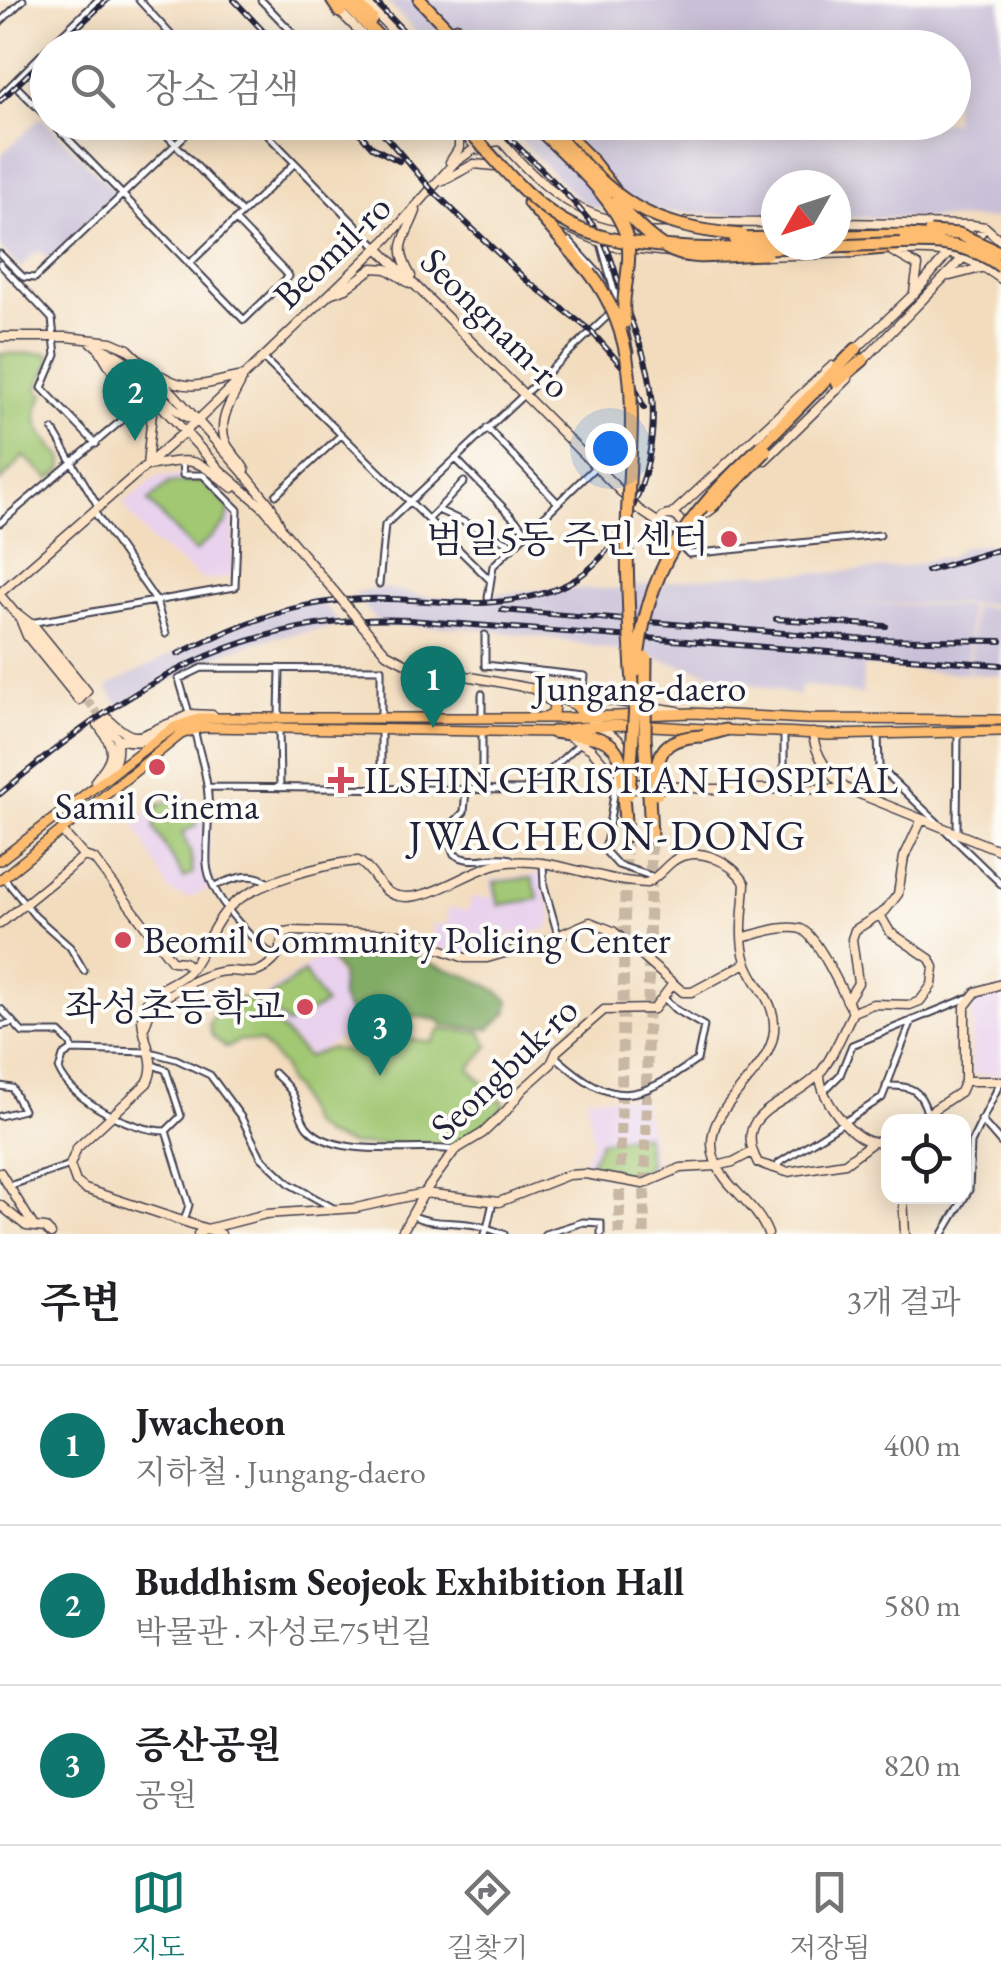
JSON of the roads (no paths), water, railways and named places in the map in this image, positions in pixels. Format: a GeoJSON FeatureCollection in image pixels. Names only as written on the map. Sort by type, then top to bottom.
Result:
{"type":"FeatureCollection","features":[{"type":"Feature","properties":{"kind":"highway"},"geometry":{"type":"LineString","coordinates":[[330,0],[369,30]]}},
{"type":"Feature","properties":{"kind":"highway"},"geometry":{"type":"LineString","coordinates":[[354,0],[382,30]]}},
{"type":"Feature","properties":{"kind":"highway"},"geometry":{"type":"LineString","coordinates":[[424,0],[453,30]]}},
{"type":"Feature","properties":{"kind":"highway"},"geometry":{"type":"LineString","coordinates":[[477,140],[540,204],[573,226],[612,241],[789,247],[910,239]]}},
{"type":"Feature","properties":{"kind":"highway"},"geometry":{"type":"LineString","coordinates":[[479,140],[546,200],[612,234],[719,240],[761,238]]}},
{"type":"Feature","properties":{"kind":"highway"},"geometry":{"type":"LineString","coordinates":[[554,140],[609,204],[624,228],[629,260],[622,310],[636,372],[634,427],[627,468]]}},
{"type":"Feature","properties":{"kind":"highway"},"geometry":{"type":"LineString","coordinates":[[555,140],[643,232],[664,248],[691,258],[884,250],[910,239]]}},
{"type":"Feature","properties":{"kind":"highway"},"geometry":{"type":"LineString","coordinates":[[557,140],[600,181],[655,219],[707,232],[761,236]]}},
{"type":"Feature","properties":{"kind":"highway"},"geometry":{"type":"LineString","coordinates":[[571,140],[630,206],[673,222]]}},
{"type":"Feature","properties":{"kind":"highway"},"geometry":{"type":"LineString","coordinates":[[529,203],[590,273],[617,316],[628,356],[632,381],[627,536],[635,709]]}},
{"type":"Feature","properties":{"kind":"highway"},"geometry":{"type":"LineString","coordinates":[[851,237],[955,245],[1001,260]]}},
{"type":"Feature","properties":{"kind":"highway"},"geometry":{"type":"LineString","coordinates":[[626,836],[626,790],[641,635],[659,572],[690,518],[859,355]]}},
{"type":"Feature","properties":{"kind":"highway"},"geometry":{"type":"LineString","coordinates":[[653,794],[645,737],[646,651],[660,590],[677,552],[697,522],[763,448]]}},
{"type":"Feature","properties":{"kind":"highway"},"geometry":{"type":"LineString","coordinates":[[651,834],[660,753],[677,739],[725,730]]}},
{"type":"Feature","properties":{"kind":"highway"},"geometry":{"type":"LineString","coordinates":[[553,732],[567,735],[597,731],[621,758],[626,790]]}},
{"type":"Feature","properties":{"kind":"main road"},"geometry":{"type":"LineString","coordinates":[[363,0],[392,30]]}},
{"type":"Feature","properties":{"kind":"main road"},"geometry":{"type":"LineString","coordinates":[[341,6],[361,30]]}},
{"type":"Feature","properties":{"kind":"main road"},"geometry":{"type":"LineString","coordinates":[[439,183],[460,140]]}},
{"type":"Feature","properties":{"kind":"main road"},"geometry":{"type":"LineString","coordinates":[[470,140],[529,203],[551,220],[601,243],[645,251],[750,257],[930,249],[964,257],[1001,279]]}},
{"type":"Feature","properties":{"kind":"main road"},"geometry":{"type":"LineString","coordinates":[[446,172],[476,146],[501,141],[531,174],[575,208],[602,219],[632,223],[761,223]]}},
{"type":"Feature","properties":{"kind":"main road"},"geometry":{"type":"LineString","coordinates":[[439,183],[474,164],[495,166]]}},
{"type":"Feature","properties":{"kind":"main road","name":"Beomil-ro"},"geometry":{"type":"LineString","coordinates":[[185,432],[439,183]]}},
{"type":"Feature","properties":{"kind":"main road"},"geometry":{"type":"LineString","coordinates":[[415,285],[401,252],[402,237],[417,206]]}},
{"type":"Feature","properties":{"kind":"main road"},"geometry":{"type":"LineString","coordinates":[[851,223],[972,225],[984,227],[1001,241]]}},
{"type":"Feature","properties":{"kind":"main road"},"geometry":{"type":"LineString","coordinates":[[682,530],[678,519],[671,516],[659,523],[663,537],[674,538],[809,418],[972,225]]}},
{"type":"Feature","properties":{"kind":"main road"},"geometry":{"type":"LineString","coordinates":[[671,516],[826,371],[859,355],[946,277],[984,227]]}},
{"type":"Feature","properties":{"kind":"main road","name":"Seongnam-ro"},"geometry":{"type":"LineString","coordinates":[[378,247],[638,509],[659,523]]}},
{"type":"Feature","properties":{"kind":"main road"},"geometry":{"type":"LineString","coordinates":[[893,252],[914,260],[918,266],[914,294]]}},
{"type":"Feature","properties":{"kind":"main road"},"geometry":{"type":"LineString","coordinates":[[327,295],[346,288],[373,268],[387,270],[403,282],[415,285]]}},
{"type":"Feature","properties":{"kind":"main road"},"geometry":{"type":"LineString","coordinates":[[946,277],[986,268]]}},
{"type":"Feature","properties":{"kind":"main road"},"geometry":{"type":"LineString","coordinates":[[0,336],[55,336],[112,342],[128,349],[249,479],[271,506],[280,526]]}},
{"type":"Feature","properties":{"kind":"main road"},"geometry":{"type":"LineString","coordinates":[[90,341],[130,375],[220,470],[262,507],[386,653],[409,665],[571,698],[692,713]]}},
{"type":"Feature","properties":{"kind":"main road"},"geometry":{"type":"LineString","coordinates":[[99,348],[106,364],[141,404]]}},
{"type":"Feature","properties":{"kind":"main road"},"geometry":{"type":"LineString","coordinates":[[99,348],[133,365],[181,414],[197,421]]}},
{"type":"Feature","properties":{"kind":"main road"},"geometry":{"type":"LineString","coordinates":[[152,371],[176,383],[195,386],[212,386],[244,376]]}},
{"type":"Feature","properties":{"kind":"main road"},"geometry":{"type":"LineString","coordinates":[[130,375],[152,412],[147,466]]}},
{"type":"Feature","properties":{"kind":"main road"},"geometry":{"type":"LineString","coordinates":[[244,376],[227,409],[224,436],[249,479]]}},
{"type":"Feature","properties":{"kind":"main road"},"geometry":{"type":"LineString","coordinates":[[80,691],[0,594],[185,432]]}},
{"type":"Feature","properties":{"kind":"main road"},"geometry":{"type":"LineString","coordinates":[[147,466],[182,460],[201,463],[262,507]]}},
{"type":"Feature","properties":{"kind":"main road"},"geometry":{"type":"LineString","coordinates":[[689,500],[688,513],[696,522]]}},
{"type":"Feature","properties":{"kind":"main road"},"geometry":{"type":"LineString","coordinates":[[18,614],[87,691],[80,700],[27,636],[18,614]]}},
{"type":"Feature","properties":{"kind":"main road"},"geometry":{"type":"LineString","coordinates":[[534,689],[554,704],[553,714],[546,718]]}},
{"type":"Feature","properties":{"kind":"main road"},"geometry":{"type":"LineString","coordinates":[[571,698],[586,716],[580,728]]}},
{"type":"Feature","properties":{"kind":"main road"},"geometry":{"type":"LineString","coordinates":[[566,718],[573,710],[571,698]]}},
{"type":"Feature","properties":{"kind":"main road"},"geometry":{"type":"LineString","coordinates":[[571,698],[597,731]]}},
{"type":"Feature","properties":{"kind":"main road","name":"Jungang-daero"},"geometry":{"type":"LineString","coordinates":[[597,731],[692,713],[807,719],[1001,720]]}},
{"type":"Feature","properties":{"kind":"main road","name":"Jungang-daero"},"geometry":{"type":"LineString","coordinates":[[0,860],[156,740],[192,721],[216,716],[279,721]]}},
{"type":"Feature","properties":{"kind":"main road","name":"Jungang-daero"},"geometry":{"type":"LineString","coordinates":[[2,879],[192,721],[381,722],[586,716],[597,731]]}},
{"type":"Feature","properties":{"kind":"main road"},"geometry":{"type":"LineString","coordinates":[[94,782],[112,752],[111,741],[98,725],[106,717],[121,734],[132,736],[143,736],[173,722],[192,721]]}},
{"type":"Feature","properties":{"kind":"main road"},"geometry":{"type":"LineString","coordinates":[[436,729],[471,726],[457,717]]}},
{"type":"Feature","properties":{"kind":"main road"},"geometry":{"type":"LineString","coordinates":[[116,738],[145,742],[173,722]]}},
{"type":"Feature","properties":{"kind":"main road","name":"Jungang-daero"},"geometry":{"type":"LineString","coordinates":[[381,722],[482,731],[1001,731]]}},
{"type":"Feature","properties":{"kind":"main road"},"geometry":{"type":"LineString","coordinates":[[73,805],[113,768],[118,753],[116,738],[106,725]]}},
{"type":"Feature","properties":{"kind":"main road"},"geometry":{"type":"LineString","coordinates":[[814,733],[814,744],[835,781],[847,790],[1001,851]]}},
{"type":"Feature","properties":{"kind":"main road"},"geometry":{"type":"LineString","coordinates":[[567,735],[591,749],[626,790],[847,790]]}},
{"type":"Feature","properties":{"kind":"main road"},"geometry":{"type":"LineString","coordinates":[[847,1001],[858,983],[852,939],[855,930],[880,915],[898,894],[904,857],[921,821]]}},
{"type":"Feature","properties":{"kind":"main road"},"geometry":{"type":"LineString","coordinates":[[62,830],[84,856],[94,859],[172,960],[191,968]]}},
{"type":"Feature","properties":{"kind":"main road"},"geometry":{"type":"LineString","coordinates":[[222,1234],[202,1231],[184,1221],[86,1189],[76,1182],[70,1165],[77,1148],[146,1084],[153,1065],[142,1016],[152,995],[191,968],[228,908],[270,884],[306,871],[358,861],[366,865],[383,889],[406,897],[472,872],[518,862],[542,862],[622,882],[648,883],[674,860],[700,854],[725,863],[745,883],[746,964],[765,991],[772,1010],[774,1034],[767,1054],[718,1122],[712,1137],[717,1166],[724,1179],[751,1203],[768,1234]]}},
{"type":"Feature","properties":{"kind":"main road"},"geometry":{"type":"LineString","coordinates":[[0,924],[84,856]]}},
{"type":"Feature","properties":{"kind":"main road"},"geometry":{"type":"LineString","coordinates":[[880,915],[890,932],[930,960],[934,967],[932,985],[920,1001],[910,1005],[873,1004],[853,1012],[820,1074],[756,1120],[748,1132],[758,1163],[787,1172],[845,1163],[874,1142],[881,1142]]}},
{"type":"Feature","properties":{"kind":"main road"},"geometry":{"type":"LineString","coordinates":[[144,1030],[151,1010],[174,991],[217,973],[255,972],[276,958],[285,932],[292,930],[399,934],[465,958],[487,958],[590,922],[603,925],[683,992],[692,992],[746,964]]}},
{"type":"Feature","properties":{"kind":"main road"},"geometry":{"type":"LineString","coordinates":[[744,937],[790,928],[802,930],[812,938],[853,1012]]}},
{"type":"Feature","properties":{"kind":"main road"},"geometry":{"type":"LineString","coordinates":[[927,1113],[960,1092],[965,1081],[966,1006],[970,997],[1001,984]]}},
{"type":"Feature","properties":{"kind":"main road"},"geometry":{"type":"LineString","coordinates":[[663,996],[672,985]]}},
{"type":"Feature","properties":{"kind":"main road","name":"Seongbuk-ro"},"geometry":{"type":"LineString","coordinates":[[401,1234],[455,1150],[482,1133],[556,1057],[557,1051],[604,1010],[654,1008],[663,996]]}},
{"type":"Feature","properties":{"kind":"main road"},"geometry":{"type":"LineString","coordinates":[[820,1074],[822,1092],[846,1123],[874,1142]]}},
{"type":"Feature","properties":{"kind":"main road"},"geometry":{"type":"LineString","coordinates":[[965,1081],[1001,1081]]}},
{"type":"Feature","properties":{"kind":"main road"},"geometry":{"type":"LineString","coordinates":[[202,1231],[266,1214],[336,1210],[424,1193],[499,1202],[568,1175],[643,1184],[681,1168],[717,1166],[752,1152]]}},
{"type":"Feature","properties":{"kind":"main road"},"geometry":{"type":"LineString","coordinates":[[0,1172],[33,1225],[52,1234]]}},
{"type":"Feature","properties":{"kind":"main road"},"geometry":{"type":"LineString","coordinates":[[903,1204],[905,1234]]}},
{"type":"Feature","properties":{"kind":"main road"},"geometry":{"type":"LineString","coordinates":[[0,1205],[26,1226],[33,1225]]}},
{"type":"Feature","properties":{"kind":"street"},"geometry":{"type":"LineString","coordinates":[[0,22],[22,0]]}},
{"type":"Feature","properties":{"kind":"street"},"geometry":{"type":"LineString","coordinates":[[67,30],[98,0]]}},
{"type":"Feature","properties":{"kind":"street"},"geometry":{"type":"LineString","coordinates":[[139,0],[167,30]]}},
{"type":"Feature","properties":{"kind":"street"},"geometry":{"type":"LineString","coordinates":[[260,0],[290,30]]}},
{"type":"Feature","properties":{"kind":"street"},"geometry":{"type":"LineString","coordinates":[[0,96],[30,66]]}},
{"type":"Feature","properties":{"kind":"street"},"geometry":{"type":"LineString","coordinates":[[13,83],[30,100]]}},
{"type":"Feature","properties":{"kind":"street"},"geometry":{"type":"LineString","coordinates":[[68,140],[244,320],[289,276],[235,220]]}},
{"type":"Feature","properties":{"kind":"street"},"geometry":{"type":"LineString","coordinates":[[171,140],[242,213]]}},
{"type":"Feature","properties":{"kind":"street"},"geometry":{"type":"LineString","coordinates":[[0,254],[23,277],[35,278],[179,140]]}},
{"type":"Feature","properties":{"kind":"street"},"geometry":{"type":"LineString","coordinates":[[272,140],[378,247]]}},
{"type":"Feature","properties":{"kind":"street"},"geometry":{"type":"LineString","coordinates":[[190,264],[294,164]]}},
{"type":"Feature","properties":{"kind":"street"},"geometry":{"type":"LineString","coordinates":[[551,220],[607,284],[629,364],[627,468]]}},
{"type":"Feature","properties":{"kind":"street"},"geometry":{"type":"LineString","coordinates":[[601,243],[629,341],[634,382],[630,483],[621,492]]}},
{"type":"Feature","properties":{"kind":"street"},"geometry":{"type":"LineString","coordinates":[[0,264],[52,319],[56,356],[42,388],[96,444]]}},
{"type":"Feature","properties":{"kind":"street"},"geometry":{"type":"LineString","coordinates":[[379,584],[383,528],[613,311]]}},
{"type":"Feature","properties":{"kind":"street"},"geometry":{"type":"LineString","coordinates":[[264,358],[490,580]]}},
{"type":"Feature","properties":{"kind":"street"},"geometry":{"type":"LineString","coordinates":[[0,524],[141,404]]}},
{"type":"Feature","properties":{"kind":"street"},"geometry":{"type":"LineString","coordinates":[[487,428],[558,503]]}},
{"type":"Feature","properties":{"kind":"street"},"geometry":{"type":"LineString","coordinates":[[53,430],[97,511],[156,601],[166,634]]}},
{"type":"Feature","properties":{"kind":"street"},"geometry":{"type":"LineString","coordinates":[[276,494],[340,435]]}},
{"type":"Feature","properties":{"kind":"street"},"geometry":{"type":"LineString","coordinates":[[455,458],[528,532]]}},
{"type":"Feature","properties":{"kind":"street"},"geometry":{"type":"LineString","coordinates":[[30,624],[235,587],[238,510],[204,475],[183,475],[182,460]]}},
{"type":"Feature","properties":{"kind":"street"},"geometry":{"type":"LineString","coordinates":[[488,598],[493,566],[596,466]]}},
{"type":"Feature","properties":{"kind":"street"},"geometry":{"type":"LineString","coordinates":[[429,519],[464,482]]}},
{"type":"Feature","properties":{"kind":"street"},"geometry":{"type":"LineString","coordinates":[[438,510],[514,545]]}},
{"type":"Feature","properties":{"kind":"street"},"geometry":{"type":"LineString","coordinates":[[674,538],[690,554],[880,535]]}},
{"type":"Feature","properties":{"kind":"street"},"geometry":{"type":"LineString","coordinates":[[485,635],[485,667],[584,676],[571,698]]}},
{"type":"Feature","properties":{"kind":"street"},"geometry":{"type":"LineString","coordinates":[[276,958],[244,930],[228,908],[207,865],[208,787],[179,679],[202,668],[381,670],[381,789]]}},
{"type":"Feature","properties":{"kind":"street"},"geometry":{"type":"LineString","coordinates":[[280,669],[280,788]]}},
{"type":"Feature","properties":{"kind":"street"},"geometry":{"type":"LineString","coordinates":[[482,694],[482,718]]}},
{"type":"Feature","properties":{"kind":"street","name":"Jungang-daero"},"geometry":{"type":"LineString","coordinates":[[482,731],[482,790]]}},
{"type":"Feature","properties":{"kind":"street"},"geometry":{"type":"LineString","coordinates":[[208,787],[522,790],[533,786],[579,742],[597,731]]}},
{"type":"Feature","properties":{"kind":"street"},"geometry":{"type":"LineString","coordinates":[[784,731],[784,791]]}},
{"type":"Feature","properties":{"kind":"street"},"geometry":{"type":"LineString","coordinates":[[952,834],[958,732]]}},
{"type":"Feature","properties":{"kind":"street"},"geometry":{"type":"LineString","coordinates":[[878,734],[879,767],[1001,884]]}},
{"type":"Feature","properties":{"kind":"street"},"geometry":{"type":"LineString","coordinates":[[466,790],[464,812],[448,828],[447,838],[454,854],[466,860],[500,856],[518,862]]}},
{"type":"Feature","properties":{"kind":"street"},"geometry":{"type":"LineString","coordinates":[[626,790],[605,851],[618,865],[657,878]]}},
{"type":"Feature","properties":{"kind":"street"},"geometry":{"type":"LineString","coordinates":[[542,862],[544,886],[558,935]]}},
{"type":"Feature","properties":{"kind":"street"},"geometry":{"type":"LineString","coordinates":[[216,886],[256,876],[270,884]]}},
{"type":"Feature","properties":{"kind":"street"},"geometry":{"type":"LineString","coordinates":[[2,879],[70,947],[84,972]]}},
{"type":"Feature","properties":{"kind":"street"},"geometry":{"type":"LineString","coordinates":[[556,1057],[600,1091],[640,1092],[658,1088],[697,1060],[704,1026],[675,1009],[663,996]]}},
{"type":"Feature","properties":{"kind":"street"},"geometry":{"type":"LineString","coordinates":[[822,1092],[840,1075],[852,1044],[970,997]]}},
{"type":"Feature","properties":{"kind":"street"},"geometry":{"type":"LineString","coordinates":[[1,1000],[1,1011],[22,1033],[60,1032],[72,1050]]}},
{"type":"Feature","properties":{"kind":"street"},"geometry":{"type":"LineString","coordinates":[[777,1170],[779,1163],[882,1098],[912,1020]]}},
{"type":"Feature","properties":{"kind":"street"},"geometry":{"type":"LineString","coordinates":[[0,1026],[12,1023]]}},
{"type":"Feature","properties":{"kind":"street"},"geometry":{"type":"LineString","coordinates":[[166,1130],[111,1117],[61,1077],[60,1063],[72,1050],[150,1052],[176,1059],[210,1076],[241,1118],[262,1157],[276,1172],[336,1210]]}},
{"type":"Feature","properties":{"kind":"street"},"geometry":{"type":"LineString","coordinates":[[153,1065],[166,1070],[179,1104],[181,1116],[166,1130]]}},
{"type":"Feature","properties":{"kind":"street"},"geometry":{"type":"LineString","coordinates":[[274,1073],[293,1094],[305,1125],[323,1138],[358,1149],[419,1146],[455,1150]]}},
{"type":"Feature","properties":{"kind":"street"},"geometry":{"type":"LineString","coordinates":[[943,1234],[969,1190],[972,1143],[1001,1081]]}},
{"type":"Feature","properties":{"kind":"street"},"geometry":{"type":"LineString","coordinates":[[0,1086],[12,1088],[22,1110],[0,1116]]}},
{"type":"Feature","properties":{"kind":"street"},"geometry":{"type":"LineString","coordinates":[[886,1086],[914,1088],[922,1096],[927,1113]]}},
{"type":"Feature","properties":{"kind":"street"},"geometry":{"type":"LineString","coordinates":[[981,1120],[1001,1143]]}},
{"type":"Feature","properties":{"kind":"street"},"geometry":{"type":"LineString","coordinates":[[166,1130],[189,1206],[184,1221]]}},
{"type":"Feature","properties":{"kind":"street"},"geometry":{"type":"LineString","coordinates":[[9,1186],[70,1165]]}},
{"type":"Feature","properties":{"kind":"street"},"geometry":{"type":"LineString","coordinates":[[486,1231],[493,1202]]}},
{"type":"Feature","properties":{"kind":"street"},"geometry":{"type":"LineString","coordinates":[[412,1215],[419,1219],[467,1221],[486,1231],[504,1234]]}},
{"type":"Feature","properties":{"kind":"street"},"geometry":{"type":"LineString","coordinates":[[545,1234],[583,1222],[600,1223],[601,1234]]}},
{"type":"Feature","properties":{"kind":"tunnel"},"geometry":{"type":"LineString","coordinates":[[482,694],[485,669]]}},
{"type":"Feature","properties":{"kind":"tunnel"},"geometry":{"type":"LineString","coordinates":[[80,691],[105,723]]}},
{"type":"Feature","properties":{"kind":"tunnel"},"geometry":{"type":"LineString","coordinates":[[619,1234],[626,836]]}},
{"type":"Feature","properties":{"kind":"tunnel"},"geometry":{"type":"LineString","coordinates":[[644,1234],[651,837]]}},
{"type":"Feature","properties":{"kind":"railway"},"geometry":{"type":"LineString","coordinates":[[74,30],[107,0]]}},
{"type":"Feature","properties":{"kind":"railway"},"geometry":{"type":"LineString","coordinates":[[234,0],[262,30]]}},
{"type":"Feature","properties":{"kind":"railway"},"geometry":{"type":"LineString","coordinates":[[374,0],[403,30]]}},
{"type":"Feature","properties":{"kind":"railway"},"geometry":{"type":"LineString","coordinates":[[0,101],[30,72]]}},
{"type":"Feature","properties":{"kind":"railway"},"geometry":{"type":"LineString","coordinates":[[366,140],[399,161]]}},
{"type":"Feature","properties":{"kind":"railway"},"geometry":{"type":"LineString","coordinates":[[389,140],[432,190],[526,280],[591,331],[629,374],[644,408]]}},
{"type":"Feature","properties":{"kind":"railway"},"geometry":{"type":"LineString","coordinates":[[178,654],[246,624],[292,609],[340,600],[479,603],[524,598],[558,588],[578,577],[596,563],[617,536],[636,499],[652,438],[652,396],[644,357],[609,253],[597,232],[571,199],[511,140]]}},
{"type":"Feature","properties":{"kind":"railway"},"geometry":{"type":"LineString","coordinates":[[927,571],[1001,549]]}},
{"type":"Feature","properties":{"kind":"railway"},"geometry":{"type":"LineString","coordinates":[[502,610],[857,639],[1001,641]]}},
{"type":"Feature","properties":{"kind":"railway"},"geometry":{"type":"LineString","coordinates":[[776,619],[886,626]]}},
{"type":"Feature","properties":{"kind":"railway"},"geometry":{"type":"LineString","coordinates":[[0,794],[93,722],[188,665],[238,644],[291,629],[348,621],[409,620],[1001,665]]}},
{"type":"Feature","properties":{"kind":"place","name":"Buddhism Seojeok Exhibition Hall"},"geometry":{"type":"Point","coordinates":[135,441]}},
{"type":"Feature","properties":{"kind":"place","name":"범일5동 주민센터"},"geometry":{"type":"Point","coordinates":[729,539]}},
{"type":"Feature","properties":{"kind":"place","name":"Jwacheon"},"geometry":{"type":"Point","coordinates":[433,728]}},
{"type":"Feature","properties":{"kind":"place","name":"Samil Cinema"},"geometry":{"type":"Point","coordinates":[157,767]}},
{"type":"Feature","properties":{"kind":"place","name":"ILSHIN CHRISTIAN HOSPITAL"},"geometry":{"type":"Point","coordinates":[341,780]}},
{"type":"Feature","properties":{"kind":"place","name":"Beomil Community Policing Center"},"geometry":{"type":"Point","coordinates":[123,940]}},
{"type":"Feature","properties":{"kind":"place","name":"좌성초등학교"},"geometry":{"type":"Point","coordinates":[305,1007]}},
{"type":"Feature","properties":{"kind":"place","name":"증산공원"},"geometry":{"type":"Point","coordinates":[380,1076]}},
{"type":"Feature","properties":{"kind":"district","name":"JWACHEON-DONG"},"geometry":{"type":"Point","coordinates":[608,835]}}]}
